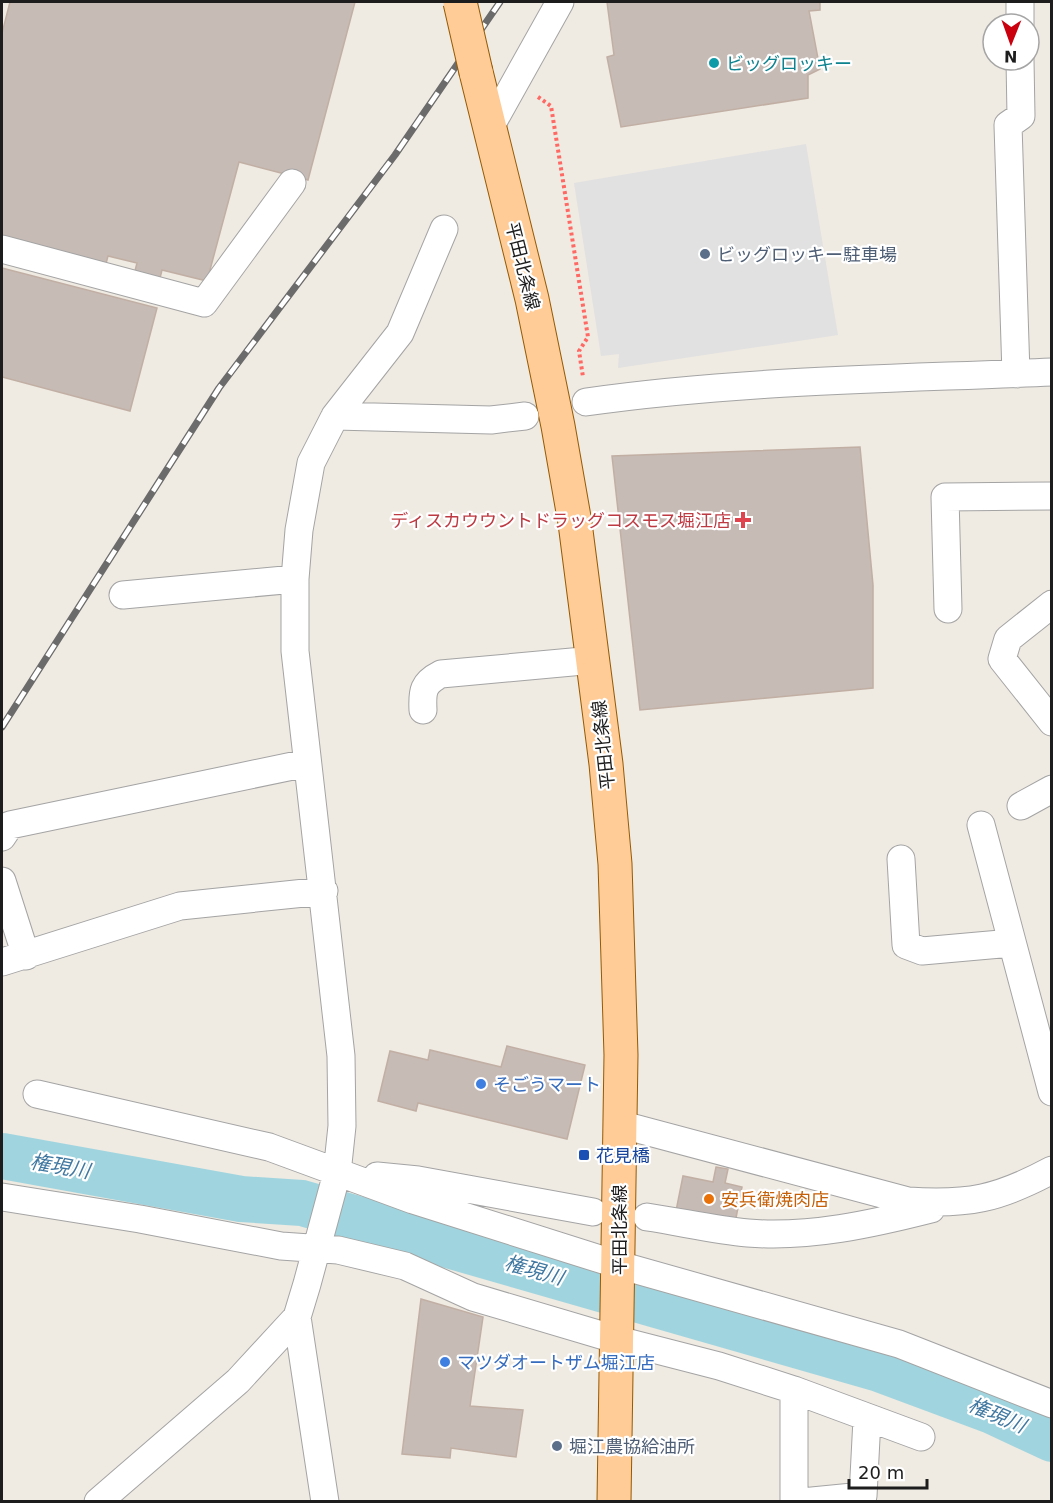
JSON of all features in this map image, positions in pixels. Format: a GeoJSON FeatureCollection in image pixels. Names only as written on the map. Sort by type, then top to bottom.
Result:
{"type":"FeatureCollection","features":[{"type":"Feature","properties":{"kind":"main road","name":"平田北条線"},"geometry":{"type":"LineString","coordinates":[[460,2],[532,299],[556,414],[575,524],[594,660],[615,864],[621,1044],[614,1502]]}},
{"type":"Feature","properties":{"kind":"street"},"geometry":{"type":"LineString","coordinates":[[489,129],[560,2]]}},
{"type":"Feature","properties":{"kind":"street"},"geometry":{"type":"LineString","coordinates":[[1016,374],[1008,125],[1021,116],[1020,72]]}},
{"type":"Feature","properties":{"kind":"street"},"geometry":{"type":"LineString","coordinates":[[2,249],[204,303],[292,183]]}},
{"type":"Feature","properties":{"kind":"street"},"geometry":{"type":"LineString","coordinates":[[325,1502],[297,1317],[335,1182],[342,1126],[341,1056],[295,651],[295,579],[299,530],[311,463],[335,416],[400,333],[444,229]]}},
{"type":"Feature","properties":{"kind":"street"},"geometry":{"type":"LineString","coordinates":[[585,391],[631,396],[771,384],[1052,372]]}},
{"type":"Feature","properties":{"kind":"street"},"geometry":{"type":"LineString","coordinates":[[335,416],[491,420],[525,416]]}},
{"type":"Feature","properties":{"kind":"street"},"geometry":{"type":"LineString","coordinates":[[948,609],[945,497],[1052,495]]}},
{"type":"Feature","properties":{"kind":"street"},"geometry":{"type":"LineString","coordinates":[[123,595],[295,579]]}},
{"type":"Feature","properties":{"kind":"street"},"geometry":{"type":"LineString","coordinates":[[1052,604],[1008,639],[1002,659],[1052,722]]}},
{"type":"Feature","properties":{"kind":"street"},"geometry":{"type":"LineString","coordinates":[[423,710],[422,690],[430,680],[441,674],[594,660]]}},
{"type":"Feature","properties":{"kind":"street"},"geometry":{"type":"LineString","coordinates":[[2,837],[10,825],[307,763]]}},
{"type":"Feature","properties":{"kind":"street"},"geometry":{"type":"LineString","coordinates":[[1021,806],[1052,789]]}},
{"type":"Feature","properties":{"kind":"street"},"geometry":{"type":"LineString","coordinates":[[981,825],[1052,1092]]}},
{"type":"Feature","properties":{"kind":"street"},"geometry":{"type":"LineString","coordinates":[[897,860],[906,945],[922,951],[1012,943]]}},
{"type":"Feature","properties":{"kind":"street"},"geometry":{"type":"LineString","coordinates":[[2,880],[14,959],[180,906],[324,891]]}},
{"type":"Feature","properties":{"kind":"street"},"geometry":{"type":"LineString","coordinates":[[37,1094],[269,1146],[335,1182],[413,1200],[619,1269],[899,1344],[1052,1404]]}},
{"type":"Feature","properties":{"kind":"street"},"geometry":{"type":"LineString","coordinates":[[619,1124],[908,1201],[950,1204]]}},
{"type":"Feature","properties":{"kind":"street"},"geometry":{"type":"LineString","coordinates":[[647,1217],[748,1233],[796,1233],[876,1222],[988,1197],[1020,1187],[1052,1170]]}},
{"type":"Feature","properties":{"kind":"street"},"geometry":{"type":"LineString","coordinates":[[335,1182],[418,1180],[593,1212]]}},
{"type":"Feature","properties":{"kind":"street"},"geometry":{"type":"LineString","coordinates":[[2,1197],[140,1219],[281,1246],[317,1243],[405,1266],[473,1297],[618,1334],[794,1390],[867,1419],[921,1437]]}},
{"type":"Feature","properties":{"kind":"street"},"geometry":{"type":"LineString","coordinates":[[98,1502],[238,1381],[297,1317]]}},
{"type":"Feature","properties":{"kind":"street"},"geometry":{"type":"LineString","coordinates":[[794,1390],[794,1502]]}},
{"type":"Feature","properties":{"kind":"street"},"geometry":{"type":"LineString","coordinates":[[802,1502],[863,1496],[867,1419]]}},
{"type":"Feature","properties":{"kind":"path"},"geometry":{"type":"LineString","coordinates":[[516,80],[550,106],[588,337],[579,351],[585,391]]}},
{"type":"Feature","properties":{"kind":"shaded area","name":"ビッグロッキー駐車場"},"geometry":{"type":"Polygon","coordinates":[[[806,144],[838,335],[618,368],[619,354],[601,356],[574,183],[806,144]]]}},
{"type":"Feature","properties":{"kind":"building"},"geometry":{"type":"Polygon","coordinates":[[[10,2],[355,2],[308,180],[239,162],[207,281],[162,270],[158,286],[133,279],[137,263],[108,256],[104,271],[2,244],[2,33],[10,2]]]}},
{"type":"Feature","properties":{"kind":"building","name":"ビッグロッキー"},"geometry":{"type":"Polygon","coordinates":[[[607,2],[820,2],[820,10],[809,11],[820,69],[808,75],[808,98],[621,127],[607,57],[614,55],[607,2]]]}},
{"type":"Feature","properties":{"kind":"building"},"geometry":{"type":"Polygon","coordinates":[[[2,268],[157,308],[130,411],[2,377],[2,268]]]}},
{"type":"Feature","properties":{"kind":"building","name":"ディスカウウントドラッグコスモス堀江店"},"geometry":{"type":"Polygon","coordinates":[[[860,447],[873,585],[873,688],[640,710],[612,456],[860,447]]]}},
{"type":"Feature","properties":{"kind":"building","name":"そごうマート"},"geometry":{"type":"Polygon","coordinates":[[[507,1046],[585,1065],[567,1139],[418,1103],[416,1111],[378,1101],[390,1051],[428,1060],[430,1050],[501,1067],[507,1046]]]}},
{"type":"Feature","properties":{"kind":"building","name":"安兵衛焼肉店"},"geometry":{"type":"Polygon","coordinates":[[[716,1167],[728,1169],[725,1183],[742,1187],[735,1223],[676,1211],[683,1176],[713,1182],[716,1167]]]}},
{"type":"Feature","properties":{"kind":"building","name":"マツダオートザム堀江店"},"geometry":{"type":"Polygon","coordinates":[[[421,1299],[483,1317],[470,1406],[523,1410],[516,1457],[451,1448],[450,1458],[402,1454],[421,1299]]]}},
{"type":"Feature","properties":{"kind":"waterway","name":"権現川"},"geometry":{"type":"LineString","coordinates":[[2,1156],[241,1199],[302,1203],[879,1369],[992,1411],[1052,1439]]}},
{"type":"Feature","properties":{"kind":"railway"},"geometry":{"type":"LineString","coordinates":[[2,727],[219,388],[395,155],[500,2]]}},
{"type":"Feature","properties":{"kind":"place","name":"ビッグロッキー"},"geometry":{"type":"Point","coordinates":[714,63]}},
{"type":"Feature","properties":{"kind":"place","name":"ビッグロッキー駐車場"},"geometry":{"type":"Point","coordinates":[705,254]}},
{"type":"Feature","properties":{"kind":"place","name":"ディスカウウントドラッグコスモス堀江店"},"geometry":{"type":"Point","coordinates":[743,520]}},
{"type":"Feature","properties":{"kind":"place","name":"そごうマート"},"geometry":{"type":"Point","coordinates":[481,1084]}},
{"type":"Feature","properties":{"kind":"place","name":"花見橋"},"geometry":{"type":"Point","coordinates":[584,1155]}},
{"type":"Feature","properties":{"kind":"place","name":"安兵衛焼肉店"},"geometry":{"type":"Point","coordinates":[709,1199]}},
{"type":"Feature","properties":{"kind":"place","name":"マツダオートザム堀江店"},"geometry":{"type":"Point","coordinates":[445,1362]}},
{"type":"Feature","properties":{"kind":"place","name":"堀江農協給油所"},"geometry":{"type":"Point","coordinates":[557,1446]}}]}
